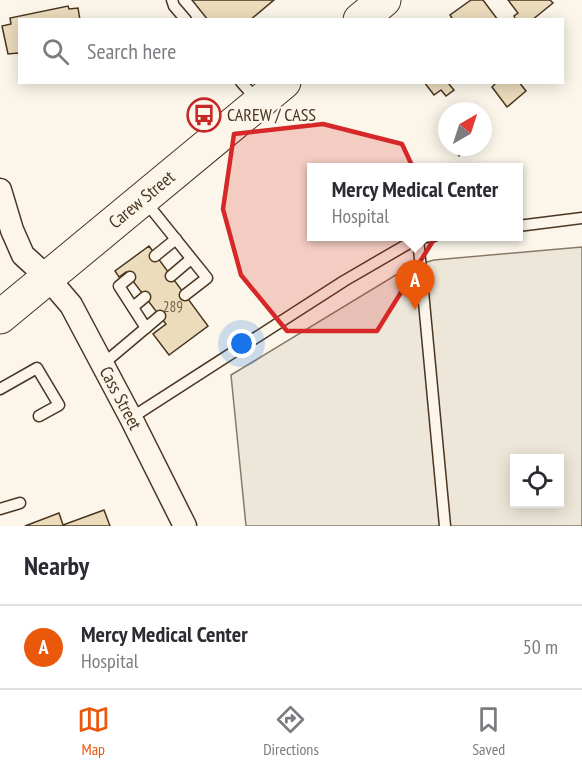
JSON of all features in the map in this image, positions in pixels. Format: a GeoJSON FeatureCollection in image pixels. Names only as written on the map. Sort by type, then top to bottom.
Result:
{"type":"FeatureCollection","features":[{"type":"Feature","properties":{"kind":"main road"},"geometry":{"type":"LineString","coordinates":[[362,18],[384,0]]}},
{"type":"Feature","properties":{"kind":"main road","name":"Carew Street"},"geometry":{"type":"LineString","coordinates":[[0,317],[143,198],[250,93],[278,84]]}},
{"type":"Feature","properties":{"kind":"street","name":"Cass Street"},"geometry":{"type":"LineString","coordinates":[[0,190],[12,230],[23,255],[47,277],[71,305],[185,526]]}},
{"type":"Feature","properties":{"kind":"lane"},"geometry":{"type":"LineString","coordinates":[[172,0],[184,18]]}},
{"type":"Feature","properties":{"kind":"lane"},"geometry":{"type":"LineString","coordinates":[[143,198],[207,278],[185,295]]}},
{"type":"Feature","properties":{"kind":"lane"},"geometry":{"type":"LineString","coordinates":[[523,225],[582,218]]}},
{"type":"Feature","properties":{"kind":"lane"},"geometry":{"type":"LineString","coordinates":[[155,256],[176,239]]}},
{"type":"Feature","properties":{"kind":"lane"},"geometry":{"type":"LineString","coordinates":[[131,418],[344,281],[413,241]]}},
{"type":"Feature","properties":{"kind":"lane"},"geometry":{"type":"LineString","coordinates":[[418,241],[445,526]]}},
{"type":"Feature","properties":{"kind":"lane"},"geometry":{"type":"LineString","coordinates":[[171,276],[191,259]]}},
{"type":"Feature","properties":{"kind":"lane"},"geometry":{"type":"LineString","coordinates":[[130,277],[119,286],[146,328]]}},
{"type":"Feature","properties":{"kind":"lane"},"geometry":{"type":"LineString","coordinates":[[132,307],[145,297]]}},
{"type":"Feature","properties":{"kind":"lane"},"geometry":{"type":"LineString","coordinates":[[103,364],[160,316]]}},
{"type":"Feature","properties":{"kind":"lane"},"geometry":{"type":"LineString","coordinates":[[0,389],[37,368],[59,405],[39,416]]}},
{"type":"Feature","properties":{"kind":"lane"},"geometry":{"type":"LineString","coordinates":[[0,508],[20,503]]}},
{"type":"Feature","properties":{"kind":"highlighted area"},"geometry":{"type":"Polygon","coordinates":[[[323,124],[402,144],[441,228],[377,331],[287,331],[241,275],[223,209],[234,134],[323,124]]]}},
{"type":"Feature","properties":{"kind":"shaded area"},"geometry":{"type":"Polygon","coordinates":[[[582,247],[582,526],[246,526],[231,375],[409,267],[434,260],[582,247]]]}},
{"type":"Feature","properties":{"kind":"building"},"geometry":{"type":"Polygon","coordinates":[[[192,0],[274,0],[252,18],[206,18],[192,0]]]}},
{"type":"Feature","properties":{"kind":"building"},"geometry":{"type":"Polygon","coordinates":[[[471,0],[483,0],[496,18],[452,18],[450,15],[471,0]]]}},
{"type":"Feature","properties":{"kind":"building"},"geometry":{"type":"Polygon","coordinates":[[[508,0],[550,0],[553,3],[534,18],[515,18],[514,16],[518,13],[508,0]]]}},
{"type":"Feature","properties":{"kind":"building"},"geometry":{"type":"Polygon","coordinates":[[[68,6],[69,9],[78,8],[80,18],[18,18],[18,53],[8,54],[2,26],[11,24],[10,18],[68,6]]]}},
{"type":"Feature","properties":{"kind":"building"},"geometry":{"type":"Polygon","coordinates":[[[426,84],[449,84],[454,90],[446,96],[441,90],[434,95],[426,84]]]}},
{"type":"Feature","properties":{"kind":"building"},"geometry":{"type":"Polygon","coordinates":[[[495,84],[521,84],[526,91],[507,107],[492,87],[495,84]]]}},
{"type":"Feature","properties":{"kind":"building"},"geometry":{"type":"Polygon","coordinates":[[[149,246],[208,326],[169,355],[153,334],[166,324],[126,272],[119,277],[115,271],[149,246]]]}},
{"type":"Feature","properties":{"kind":"building"},"geometry":{"type":"Polygon","coordinates":[[[104,510],[110,526],[25,526],[59,513],[63,525],[104,510]]]}},
{"type":"Feature","properties":{"kind":"place","name":"CAREW / CASS"},"geometry":{"type":"Point","coordinates":[204,115]}},
{"type":"Feature","properties":{"kind":"place","name":"Mercy Medical Center"},"geometry":{"type":"Point","coordinates":[415,310]}}]}
